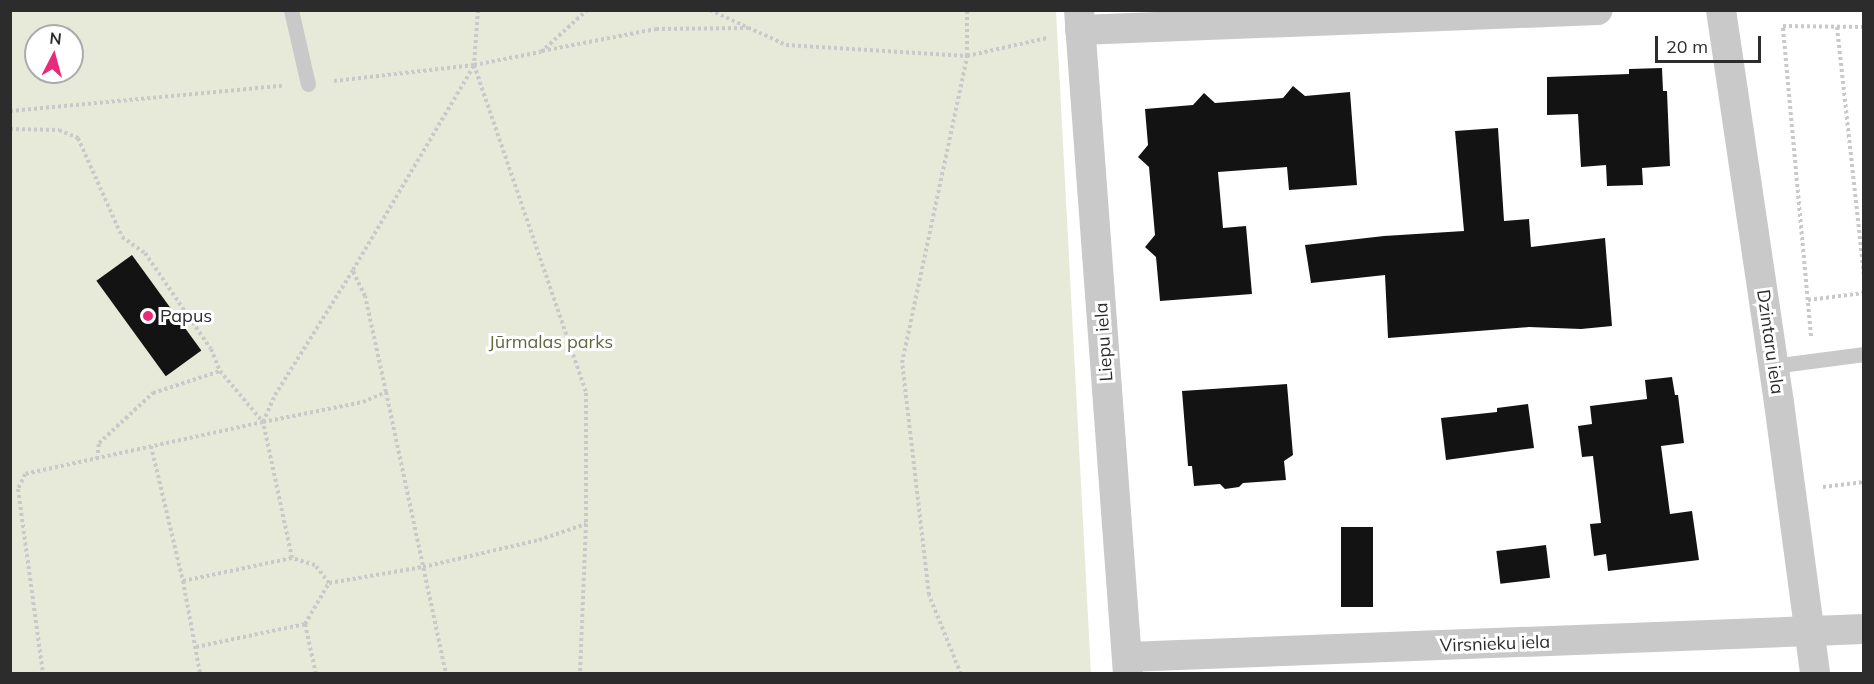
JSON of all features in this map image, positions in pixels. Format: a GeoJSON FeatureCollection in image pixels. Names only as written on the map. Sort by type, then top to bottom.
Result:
{"type":"FeatureCollection","features":[{"type":"Feature","properties":{"kind":"street"},"geometry":{"type":"LineString","coordinates":[[1080,20],[1598,10]]}},
{"type":"Feature","properties":{"kind":"street","name":"Dzintaru iela"},"geometry":{"type":"LineString","coordinates":[[1721,10],[1815,674]]}},
{"type":"Feature","properties":{"kind":"street","name":"Liepu iela"},"geometry":{"type":"LineString","coordinates":[[1080,20],[1128,665]]}},
{"type":"Feature","properties":{"kind":"street","name":"Virsnieku iela"},"geometry":{"type":"LineString","coordinates":[[1128,665],[1863,629]]}},
{"type":"Feature","properties":{"kind":"lane"},"geometry":{"type":"LineString","coordinates":[[291,10],[308,84]]}},
{"type":"Feature","properties":{"kind":"lane"},"geometry":{"type":"LineString","coordinates":[[1773,366],[1863,354]]}},
{"type":"Feature","properties":{"kind":"path"},"geometry":{"type":"LineString","coordinates":[[478,10],[474,65],[586,393],[586,524],[580,674]]}},
{"type":"Feature","properties":{"kind":"path"},"geometry":{"type":"LineString","coordinates":[[541,51],[587,10]]}},
{"type":"Feature","properties":{"kind":"path"},"geometry":{"type":"LineString","coordinates":[[710,10],[786,45],[967,56],[1080,20]]}},
{"type":"Feature","properties":{"kind":"path"},"geometry":{"type":"LineString","coordinates":[[961,674],[929,596],[902,363],[967,56],[967,10]]}},
{"type":"Feature","properties":{"kind":"path"},"geometry":{"type":"LineString","coordinates":[[1814,361],[1783,26],[1863,27]]}},
{"type":"Feature","properties":{"kind":"path"},"geometry":{"type":"LineString","coordinates":[[1837,27],[1863,277]]}},
{"type":"Feature","properties":{"kind":"path"},"geometry":{"type":"LineString","coordinates":[[10,111],[308,84],[474,65],[656,29],[750,28]]}},
{"type":"Feature","properties":{"kind":"path"},"geometry":{"type":"LineString","coordinates":[[263,422],[275,395],[353,270],[474,65]]}},
{"type":"Feature","properties":{"kind":"path"},"geometry":{"type":"LineString","coordinates":[[10,129],[59,130],[78,138],[122,237],[146,253],[211,350],[220,371],[263,422],[292,558]]}},
{"type":"Feature","properties":{"kind":"path"},"geometry":{"type":"LineString","coordinates":[[353,270],[366,296],[446,674]]}},
{"type":"Feature","properties":{"kind":"path"},"geometry":{"type":"LineString","coordinates":[[1808,300],[1863,293]]}},
{"type":"Feature","properties":{"kind":"path"},"geometry":{"type":"LineString","coordinates":[[97,459],[99,443],[153,393],[220,371]]}},
{"type":"Feature","properties":{"kind":"path"},"geometry":{"type":"LineString","coordinates":[[43,674],[18,489],[25,474],[363,402],[386,392]]}},
{"type":"Feature","properties":{"kind":"path"},"geometry":{"type":"LineString","coordinates":[[151,446],[183,581],[200,674]]}},
{"type":"Feature","properties":{"kind":"path"},"geometry":{"type":"LineString","coordinates":[[1834,486],[1863,482]]}},
{"type":"Feature","properties":{"kind":"path"},"geometry":{"type":"LineString","coordinates":[[316,674],[305,624],[329,583],[423,567],[539,540],[586,524]]}},
{"type":"Feature","properties":{"kind":"path"},"geometry":{"type":"LineString","coordinates":[[183,581],[292,558],[315,566],[329,583]]}},
{"type":"Feature","properties":{"kind":"path"},"geometry":{"type":"LineString","coordinates":[[196,647],[305,624]]}},
{"type":"Feature","properties":{"kind":"green space","name":"Jūrmalas parks"},"geometry":{"type":"Polygon","coordinates":[[[10,11],[1056,11],[1091,673],[11,673],[10,11]]]}},
{"type":"Feature","properties":{"kind":"building"},"geometry":{"type":"Polygon","coordinates":[[[1662,68],[1663,91],[1667,91],[1670,166],[1642,168],[1643,185],[1607,186],[1606,165],[1581,167],[1578,114],[1547,115],[1547,77],[1629,74],[1629,69],[1662,68]]]}},
{"type":"Feature","properties":{"kind":"building"},"geometry":{"type":"Polygon","coordinates":[[[1293,86],[1305,96],[1350,92],[1357,185],[1289,190],[1287,167],[1218,172],[1223,228],[1246,226],[1252,294],[1160,301],[1156,257],[1145,247],[1155,235],[1149,167],[1138,157],[1148,145],[1145,109],[1193,105],[1204,93],[1215,103],[1283,98],[1293,86]]]}},
{"type":"Feature","properties":{"kind":"building"},"geometry":{"type":"Polygon","coordinates":[[[1498,128],[1504,221],[1529,219],[1531,247],[1605,238],[1612,326],[1581,329],[1529,327],[1388,338],[1385,275],[1311,283],[1305,245],[1384,236],[1464,231],[1455,131],[1498,128]]]}},
{"type":"Feature","properties":{"kind":"building","name":"Papus"},"geometry":{"type":"Polygon","coordinates":[[[132,255],[201,350],[166,376],[96,281],[132,255]]]}},
{"type":"Feature","properties":{"kind":"building"},"geometry":{"type":"Polygon","coordinates":[[[1672,377],[1675,395],[1678,395],[1684,443],[1661,446],[1670,514],[1692,511],[1699,560],[1608,571],[1606,554],[1594,556],[1590,524],[1601,523],[1593,456],[1582,457],[1578,426],[1592,424],[1590,406],[1647,399],[1645,380],[1672,377]]]}},
{"type":"Feature","properties":{"kind":"building"},"geometry":{"type":"Polygon","coordinates":[[[1287,384],[1293,455],[1284,461],[1286,480],[1243,483],[1239,487],[1225,489],[1220,484],[1194,486],[1192,466],[1188,466],[1182,391],[1287,384]]]}},
{"type":"Feature","properties":{"kind":"building"},"geometry":{"type":"Polygon","coordinates":[[[1528,404],[1534,448],[1446,460],[1441,418],[1497,412],[1497,408],[1528,404]]]}},
{"type":"Feature","properties":{"kind":"building"},"geometry":{"type":"Polygon","coordinates":[[[1341,527],[1373,527],[1373,607],[1341,607],[1341,527]]]}},
{"type":"Feature","properties":{"kind":"building"},"geometry":{"type":"Polygon","coordinates":[[[1546,545],[1550,578],[1500,584],[1496,551],[1546,545]]]}},
{"type":"Feature","properties":{"kind":"place","name":"Papus"},"geometry":{"type":"Point","coordinates":[148,316]}}]}
